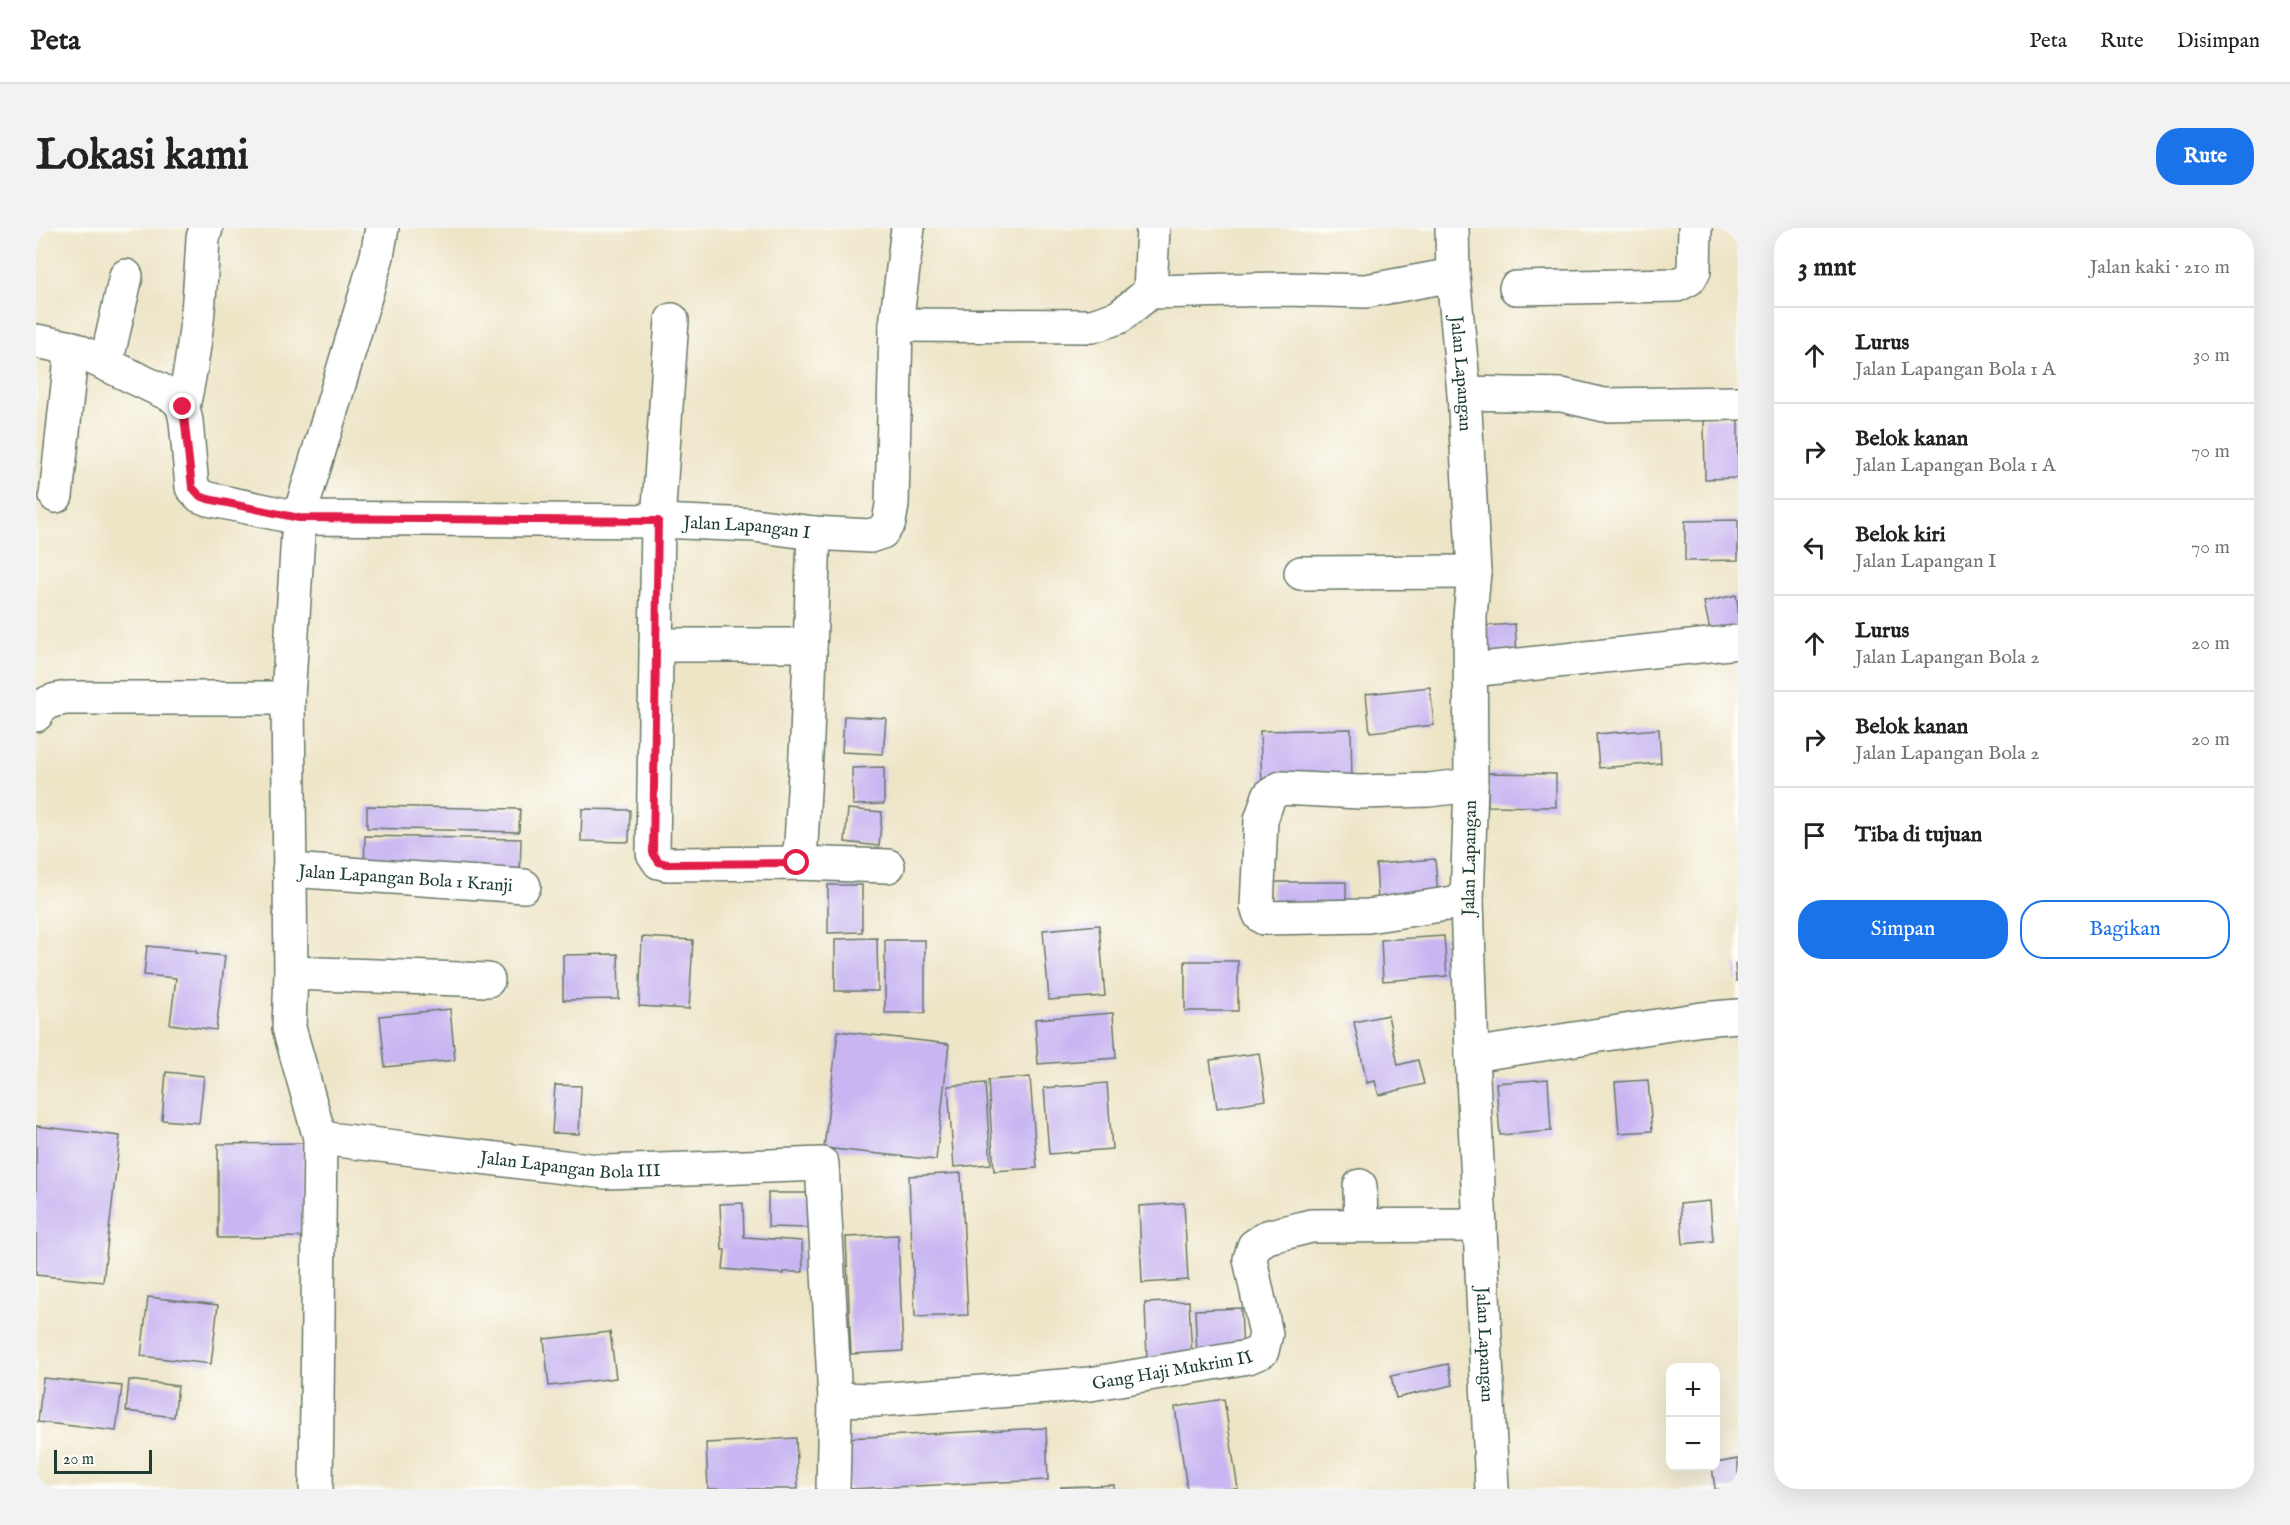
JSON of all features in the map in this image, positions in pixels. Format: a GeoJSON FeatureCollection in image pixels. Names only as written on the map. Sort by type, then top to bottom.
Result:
{"type":"FeatureCollection","features":[{"type":"Feature","properties":{"kind":"street","name":"Jalan Lapangan I"},"geometry":{"type":"LineString","coordinates":[[206,228],[203,238],[194,361],[183,407],[192,487],[200,496],[299,518],[658,521],[754,525],[814,533],[870,536],[882,532],[888,522],[892,505],[896,326]]}},
{"type":"Feature","properties":{"kind":"street"},"geometry":{"type":"LineString","coordinates":[[316,1489],[320,1138],[289,1028],[291,973],[288,698],[299,518],[377,256],[382,228]]}},
{"type":"Feature","properties":{"kind":"street"},"geometry":{"type":"LineString","coordinates":[[908,228],[896,326],[1092,326],[1119,317],[1150,292],[1283,289],[1366,291],[1453,275]]}},
{"type":"Feature","properties":{"kind":"street"},"geometry":{"type":"LineString","coordinates":[[1150,292],[1153,228]]}},
{"type":"Feature","properties":{"kind":"street","name":"Jalan Lapangan"},"geometry":{"type":"LineString","coordinates":[[1452,228],[1453,275],[1464,393],[1474,572],[1470,616],[1471,785],[1467,901],[1492,1489]]}},
{"type":"Feature","properties":{"kind":"street"},"geometry":{"type":"LineString","coordinates":[[1515,288],[1677,285],[1689,279],[1694,271],[1695,228]]}},
{"type":"Feature","properties":{"kind":"street"},"geometry":{"type":"LineString","coordinates":[[106,364],[126,276]]}},
{"type":"Feature","properties":{"kind":"street"},"geometry":{"type":"LineString","coordinates":[[672,320],[658,521],[653,853],[659,862],[667,864],[797,863],[888,866]]}},
{"type":"Feature","properties":{"kind":"street"},"geometry":{"type":"LineString","coordinates":[[36,341],[72,348],[175,397],[183,407]]}},
{"type":"Feature","properties":{"kind":"street"},"geometry":{"type":"LineString","coordinates":[[56,496],[72,348]]}},
{"type":"Feature","properties":{"kind":"street"},"geometry":{"type":"LineString","coordinates":[[1464,393],[1562,395],[1604,405],[1738,404]]}},
{"type":"Feature","properties":{"kind":"street"},"geometry":{"type":"LineString","coordinates":[[797,863],[801,843],[805,776],[814,533]]}},
{"type":"Feature","properties":{"kind":"street"},"geometry":{"type":"LineString","coordinates":[[1301,573],[1474,572]]}},
{"type":"Feature","properties":{"kind":"street"},"geometry":{"type":"LineString","coordinates":[[1471,670],[1738,642]]}},
{"type":"Feature","properties":{"kind":"street"},"geometry":{"type":"LineString","coordinates":[[656,645],[810,645]]}},
{"type":"Feature","properties":{"kind":"street"},"geometry":{"type":"LineString","coordinates":[[36,715],[42,706],[51,700],[67,698],[288,698]]}},
{"type":"Feature","properties":{"kind":"street"},"geometry":{"type":"LineString","coordinates":[[1467,901],[1368,916],[1264,918],[1257,907],[1261,820],[1269,796],[1281,788],[1360,792],[1429,790],[1471,785]]}},
{"type":"Feature","properties":{"kind":"street","name":"Jalan Lapangan Bola 1 Kranji"},"geometry":{"type":"LineString","coordinates":[[289,870],[524,886]]}},
{"type":"Feature","properties":{"kind":"street"},"geometry":{"type":"LineString","coordinates":[[291,973],[488,980]]}},
{"type":"Feature","properties":{"kind":"street"},"geometry":{"type":"LineString","coordinates":[[1472,1055],[1702,1019],[1738,1016]]}},
{"type":"Feature","properties":{"kind":"street","name":"Jalan Lapangan Bola III"},"geometry":{"type":"LineString","coordinates":[[320,1138],[606,1172],[822,1164],[835,1399]]}},
{"type":"Feature","properties":{"kind":"street"},"geometry":{"type":"LineString","coordinates":[[1360,1186],[1361,1225]]}},
{"type":"Feature","properties":{"kind":"street","name":"Gang Haji Mukrim II"},"geometry":{"type":"LineString","coordinates":[[835,1399],[876,1400],[1090,1384],[1256,1355],[1262,1351],[1266,1334],[1250,1259],[1254,1246],[1267,1238],[1282,1232],[1311,1226],[1479,1225]]}},
{"type":"Feature","properties":{"kind":"street"},"geometry":{"type":"LineString","coordinates":[[833,1489],[835,1399]]}},
{"type":"Feature","properties":{"kind":"building"},"geometry":{"type":"Polygon","coordinates":[[[1704,418],[1738,418],[1738,478],[1705,479],[1704,418]]]}},
{"type":"Feature","properties":{"kind":"building"},"geometry":{"type":"Polygon","coordinates":[[[1738,520],[1738,560],[1685,561],[1685,521],[1738,520]]]}},
{"type":"Feature","properties":{"kind":"building"},"geometry":{"type":"Polygon","coordinates":[[[1736,595],[1738,634],[1712,640],[1704,602],[1736,595]]]}},
{"type":"Feature","properties":{"kind":"building"},"geometry":{"type":"Polygon","coordinates":[[[1515,624],[1517,653],[1484,656],[1482,626],[1515,624]]]}},
{"type":"Feature","properties":{"kind":"building"},"geometry":{"type":"Polygon","coordinates":[[[1430,687],[1434,725],[1370,732],[1366,694],[1430,687]]]}},
{"type":"Feature","properties":{"kind":"building"},"geometry":{"type":"Polygon","coordinates":[[[844,716],[886,718],[883,754],[842,752],[844,716]]]}},
{"type":"Feature","properties":{"kind":"building"},"geometry":{"type":"Polygon","coordinates":[[[1351,729],[1352,782],[1262,785],[1260,731],[1351,729]]]}},
{"type":"Feature","properties":{"kind":"building"},"geometry":{"type":"Polygon","coordinates":[[[1659,729],[1661,763],[1599,768],[1596,734],[1659,729]]]}},
{"type":"Feature","properties":{"kind":"building"},"geometry":{"type":"Polygon","coordinates":[[[884,767],[884,804],[853,805],[852,768],[884,767]]]}},
{"type":"Feature","properties":{"kind":"building"},"geometry":{"type":"Polygon","coordinates":[[[1488,773],[1556,774],[1556,807],[1488,806],[1488,773]]]}},
{"type":"Feature","properties":{"kind":"building"},"geometry":{"type":"Polygon","coordinates":[[[367,806],[520,809],[519,832],[367,828],[367,806]]]}},
{"type":"Feature","properties":{"kind":"building"},"geometry":{"type":"Polygon","coordinates":[[[582,809],[630,810],[629,842],[581,841],[582,809]]]}},
{"type":"Feature","properties":{"kind":"building"},"geometry":{"type":"Polygon","coordinates":[[[848,809],[882,812],[879,846],[845,842],[848,809]]]}},
{"type":"Feature","properties":{"kind":"building"},"geometry":{"type":"Polygon","coordinates":[[[365,836],[521,839],[520,875],[364,872],[365,836]]]}},
{"type":"Feature","properties":{"kind":"building"},"geometry":{"type":"Polygon","coordinates":[[[1435,859],[1438,897],[1378,901],[1376,864],[1435,859]]]}},
{"type":"Feature","properties":{"kind":"building"},"geometry":{"type":"Polygon","coordinates":[[[1272,882],[1346,882],[1346,915],[1272,915],[1272,882]]]}},
{"type":"Feature","properties":{"kind":"building"},"geometry":{"type":"Polygon","coordinates":[[[828,885],[862,885],[862,932],[828,933],[828,885]]]}},
{"type":"Feature","properties":{"kind":"building"},"geometry":{"type":"Polygon","coordinates":[[[1099,925],[1105,996],[1049,1000],[1043,930],[1099,925]]]}},
{"type":"Feature","properties":{"kind":"building"},"geometry":{"type":"Polygon","coordinates":[[[1444,936],[1447,976],[1383,981],[1381,940],[1444,936]]]}},
{"type":"Feature","properties":{"kind":"building"},"geometry":{"type":"Polygon","coordinates":[[[642,937],[693,940],[689,1009],[639,1006],[642,937]]]}},
{"type":"Feature","properties":{"kind":"building"},"geometry":{"type":"Polygon","coordinates":[[[877,938],[878,991],[835,991],[835,939],[877,938]]]}},
{"type":"Feature","properties":{"kind":"building"},"geometry":{"type":"Polygon","coordinates":[[[885,940],[925,940],[925,1013],[885,1013],[885,940]]]}},
{"type":"Feature","properties":{"kind":"building"},"geometry":{"type":"Polygon","coordinates":[[[147,946],[225,956],[216,1030],[170,1024],[176,978],[144,975],[147,946]]]}},
{"type":"Feature","properties":{"kind":"building"},"geometry":{"type":"Polygon","coordinates":[[[618,954],[619,999],[563,1000],[563,955],[618,954]]]}},
{"type":"Feature","properties":{"kind":"building"},"geometry":{"type":"Polygon","coordinates":[[[1185,961],[1238,961],[1238,1011],[1185,1011],[1185,961]]]}},
{"type":"Feature","properties":{"kind":"building"},"geometry":{"type":"Polygon","coordinates":[[[1735,964],[1738,964],[1738,981],[1736,981],[1735,964]]]}},
{"type":"Feature","properties":{"kind":"building"},"geometry":{"type":"Polygon","coordinates":[[[450,1009],[455,1060],[385,1067],[380,1016],[450,1009]]]}},
{"type":"Feature","properties":{"kind":"building"},"geometry":{"type":"Polygon","coordinates":[[[1113,1013],[1116,1058],[1038,1064],[1035,1019],[1113,1013]]]}},
{"type":"Feature","properties":{"kind":"building"},"geometry":{"type":"Polygon","coordinates":[[[1388,1015],[1398,1065],[1418,1060],[1424,1084],[1379,1095],[1375,1081],[1367,1083],[1354,1022],[1388,1015]]]}},
{"type":"Feature","properties":{"kind":"building"},"geometry":{"type":"Polygon","coordinates":[[[838,1031],[949,1044],[936,1160],[824,1148],[838,1031]]]}},
{"type":"Feature","properties":{"kind":"building"},"geometry":{"type":"Polygon","coordinates":[[[1259,1053],[1266,1100],[1217,1108],[1210,1060],[1259,1053]]]}},
{"type":"Feature","properties":{"kind":"building"},"geometry":{"type":"Polygon","coordinates":[[[166,1072],[204,1076],[199,1123],[162,1120],[166,1072]]]}},
{"type":"Feature","properties":{"kind":"building"},"geometry":{"type":"Polygon","coordinates":[[[1030,1077],[1037,1168],[994,1171],[988,1080],[1030,1077]]]}},
{"type":"Feature","properties":{"kind":"building"},"geometry":{"type":"Polygon","coordinates":[[[1548,1079],[1551,1131],[1500,1135],[1496,1083],[1548,1079]]]}},
{"type":"Feature","properties":{"kind":"building"},"geometry":{"type":"Polygon","coordinates":[[[1648,1080],[1652,1131],[1619,1133],[1615,1082],[1648,1080]]]}},
{"type":"Feature","properties":{"kind":"building"},"geometry":{"type":"Polygon","coordinates":[[[985,1083],[991,1164],[954,1167],[948,1086],[985,1083]]]}},
{"type":"Feature","properties":{"kind":"building"},"geometry":{"type":"Polygon","coordinates":[[[1107,1083],[1112,1149],[1049,1154],[1044,1088],[1107,1083]]]}},
{"type":"Feature","properties":{"kind":"building"},"geometry":{"type":"Polygon","coordinates":[[[555,1085],[581,1086],[579,1134],[552,1133],[555,1085]]]}},
{"type":"Feature","properties":{"kind":"building"},"geometry":{"type":"Polygon","coordinates":[[[36,1126],[120,1136],[103,1282],[36,1275],[36,1126]]]}},
{"type":"Feature","properties":{"kind":"building"},"geometry":{"type":"Polygon","coordinates":[[[303,1143],[303,1237],[218,1238],[218,1144],[303,1143]]]}},
{"type":"Feature","properties":{"kind":"building"},"geometry":{"type":"Polygon","coordinates":[[[961,1173],[968,1315],[915,1317],[909,1176],[961,1173]]]}},
{"type":"Feature","properties":{"kind":"building"},"geometry":{"type":"Polygon","coordinates":[[[768,1193],[810,1193],[810,1228],[768,1227],[768,1193]]]}},
{"type":"Feature","properties":{"kind":"building"},"geometry":{"type":"Polygon","coordinates":[[[1710,1201],[1713,1241],[1683,1244],[1680,1204],[1710,1201]]]}},
{"type":"Feature","properties":{"kind":"building"},"geometry":{"type":"Polygon","coordinates":[[[743,1203],[744,1237],[802,1241],[803,1272],[784,1272],[784,1274],[723,1269],[725,1250],[722,1250],[720,1204],[743,1203]]]}},
{"type":"Feature","properties":{"kind":"building"},"geometry":{"type":"Polygon","coordinates":[[[1184,1203],[1188,1280],[1142,1283],[1139,1206],[1184,1203]]]}},
{"type":"Feature","properties":{"kind":"building"},"geometry":{"type":"Polygon","coordinates":[[[898,1235],[903,1351],[851,1354],[846,1237],[898,1235]]]}},
{"type":"Feature","properties":{"kind":"building"},"geometry":{"type":"Polygon","coordinates":[[[148,1297],[218,1305],[211,1364],[141,1356],[148,1297]]]}},
{"type":"Feature","properties":{"kind":"building"},"geometry":{"type":"Polygon","coordinates":[[[1189,1301],[1192,1357],[1147,1359],[1145,1303],[1189,1301]]]}},
{"type":"Feature","properties":{"kind":"building"},"geometry":{"type":"Polygon","coordinates":[[[1241,1308],[1243,1355],[1197,1357],[1195,1310],[1241,1308]]]}},
{"type":"Feature","properties":{"kind":"building"},"geometry":{"type":"Polygon","coordinates":[[[610,1332],[616,1378],[549,1386],[544,1339],[610,1332]]]}},
{"type":"Feature","properties":{"kind":"building"},"geometry":{"type":"Polygon","coordinates":[[[1448,1364],[1453,1385],[1396,1398],[1391,1376],[1448,1364]]]}},
{"type":"Feature","properties":{"kind":"building"},"geometry":{"type":"Polygon","coordinates":[[[43,1378],[122,1386],[116,1431],[38,1422],[43,1378]]]}},
{"type":"Feature","properties":{"kind":"building"},"geometry":{"type":"Polygon","coordinates":[[[129,1380],[178,1386],[174,1417],[126,1411],[129,1380]]]}},
{"type":"Feature","properties":{"kind":"building"},"geometry":{"type":"Polygon","coordinates":[[[1224,1399],[1238,1489],[1187,1489],[1175,1407],[1224,1399]]]}},
{"type":"Feature","properties":{"kind":"building"},"geometry":{"type":"Polygon","coordinates":[[[1046,1428],[1048,1480],[848,1489],[846,1438],[1046,1428]]]}},
{"type":"Feature","properties":{"kind":"building"},"geometry":{"type":"Polygon","coordinates":[[[796,1438],[798,1489],[708,1489],[706,1443],[796,1438]]]}},
{"type":"Feature","properties":{"kind":"building"},"geometry":{"type":"Polygon","coordinates":[[[1738,1459],[1738,1489],[1715,1489],[1713,1471],[1720,1471],[1720,1462],[1738,1459]]]}},
{"type":"Feature","properties":{"kind":"building"},"geometry":{"type":"Polygon","coordinates":[[[1114,1485],[1114,1489],[1061,1489],[1061,1487],[1114,1485]]]}},
{"type":"Feature","properties":{"kind":"route"},"geometry":{"type":"LineString","coordinates":[[183,407],[192,487],[200,496],[208,499],[299,518],[658,521],[653,853],[659,862],[667,864],[797,863]]}}]}
